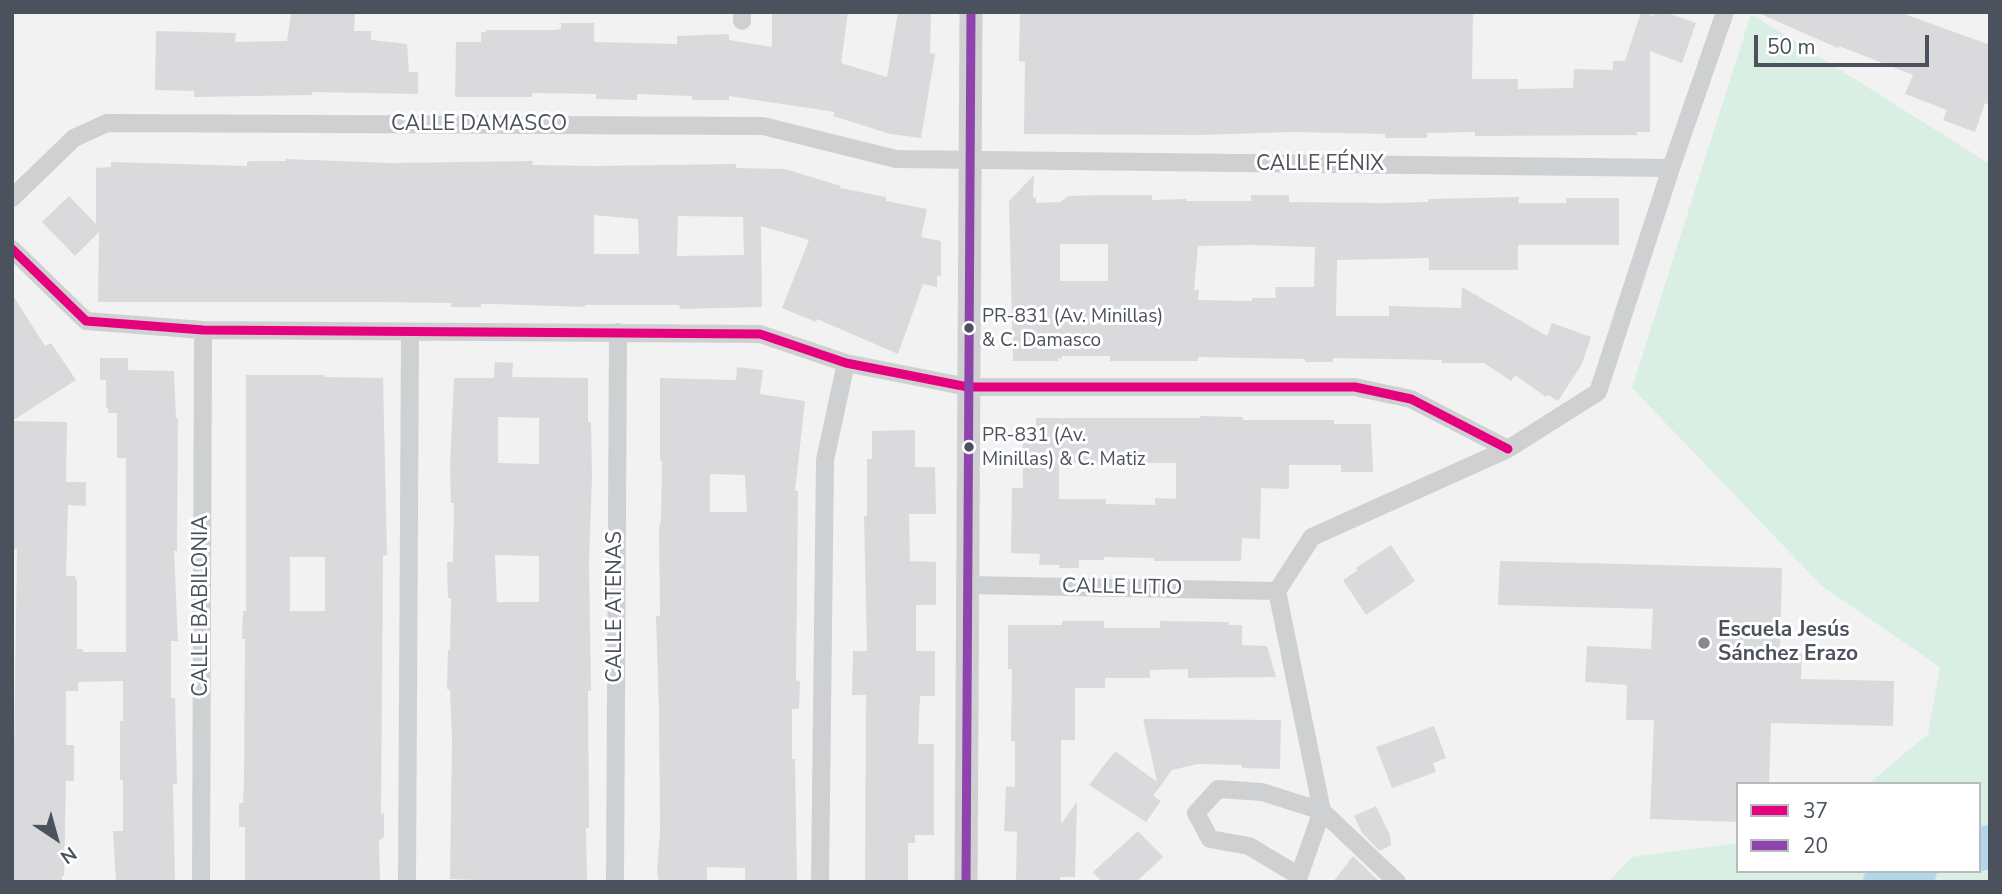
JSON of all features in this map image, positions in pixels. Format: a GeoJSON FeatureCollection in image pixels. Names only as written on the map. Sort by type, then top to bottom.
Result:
{"type":"FeatureCollection","features":[{"type":"Feature","properties":{"kind":"street"},"geometry":{"type":"LineString","coordinates":[[966,882],[971,12]]}},
{"type":"Feature","properties":{"kind":"street"},"geometry":{"type":"LineString","coordinates":[[1397,882],[1322,811],[1262,792],[1219,789],[1196,813],[1210,839],[1249,846],[1298,879],[1322,811],[1278,591],[1312,537],[1508,449],[1598,392],[1725,12]]}},
{"type":"Feature","properties":{"kind":"street","name":"CALLE DAMASCO"},"geometry":{"type":"LineString","coordinates":[[12,198],[74,138],[107,123],[762,126],[896,159],[970,162]]}},
{"type":"Feature","properties":{"kind":"street","name":"CALLE FÉNIX"},"geometry":{"type":"LineString","coordinates":[[970,162],[1671,168]]}},
{"type":"Feature","properties":{"kind":"street"},"geometry":{"type":"LineString","coordinates":[[12,249],[86,321],[203,330],[760,334],[846,363],[968,387],[1355,387],[1411,400],[1508,449]]}},
{"type":"Feature","properties":{"kind":"street","name":"CALLE BABILONIA"},"geometry":{"type":"LineString","coordinates":[[201,882],[203,330]]}},
{"type":"Feature","properties":{"kind":"street"},"geometry":{"type":"LineString","coordinates":[[407,882],[410,332]]}},
{"type":"Feature","properties":{"kind":"street","name":"CALLE ATENAS"},"geometry":{"type":"LineString","coordinates":[[615,882],[618,332]]}},
{"type":"Feature","properties":{"kind":"street"},"geometry":{"type":"LineString","coordinates":[[820,882],[825,460],[846,363]]}},
{"type":"Feature","properties":{"kind":"street","name":"CALLE LITIO"},"geometry":{"type":"LineString","coordinates":[[968,585],[1278,591]]}},
{"type":"Feature","properties":{"kind":"green space"},"geometry":{"type":"Polygon","coordinates":[[[1751,14],[1990,164],[1990,882],[1608,882],[1632,857],[1736,843],[1736,873],[1981,873],[1981,782],[1870,782],[1928,734],[1940,667],[1822,586],[1632,388],[1751,14]]]}},
{"type":"Feature","properties":{"kind":"building"},"geometry":{"type":"Polygon","coordinates":[[[772,12],[848,12],[841,63],[887,77],[898,12],[931,12],[930,53],[935,54],[921,138],[890,134],[833,116],[835,112],[729,96],[729,100],[692,100],[692,96],[637,94],[637,100],[596,99],[596,94],[532,93],[532,97],[455,97],[456,42],[481,42],[481,32],[486,30],[554,30],[561,29],[561,23],[594,23],[594,42],[677,44],[677,36],[729,34],[729,40],[772,47],[772,12]]]}},
{"type":"Feature","properties":{"kind":"building"},"geometry":{"type":"Polygon","coordinates":[[[1020,12],[1473,12],[1472,79],[1518,79],[1518,89],[1573,88],[1574,69],[1613,70],[1613,61],[1625,61],[1641,12],[1650,12],[1651,18],[1654,12],[1665,12],[1696,23],[1682,63],[1650,51],[1650,132],[1637,132],[1637,135],[1475,136],[1475,132],[1427,133],[1427,138],[1385,138],[1385,134],[1293,132],[1199,135],[1024,134],[1025,62],[1019,61],[1020,12]]]}},
{"type":"Feature","properties":{"kind":"building"},"geometry":{"type":"Polygon","coordinates":[[[1756,12],[1899,12],[1990,45],[1990,105],[1985,103],[1975,132],[1943,120],[1947,110],[1905,94],[1913,75],[1839,46],[1838,48],[1756,12]]]}},
{"type":"Feature","properties":{"kind":"building"},"geometry":{"type":"Polygon","coordinates":[[[291,14],[355,14],[354,31],[371,31],[371,40],[407,44],[409,72],[418,72],[418,94],[312,92],[312,95],[194,97],[194,91],[155,90],[156,31],[236,33],[235,42],[287,41],[291,14]]]}},
{"type":"Feature","properties":{"kind":"building"},"geometry":{"type":"Polygon","coordinates":[[[251,161],[533,161],[532,165],[594,166],[736,164],[736,168],[785,169],[841,186],[840,188],[886,197],[886,201],[927,209],[921,237],[941,241],[941,276],[937,276],[937,287],[923,284],[898,354],[817,319],[816,322],[782,308],[809,240],[761,226],[762,307],[680,309],[679,305],[585,307],[481,304],[481,307],[451,307],[451,303],[382,302],[98,302],[99,232],[75,256],[42,222],[69,196],[96,224],[96,168],[111,167],[111,162],[247,166],[247,162],[251,161]],[[594,215],[594,254],[639,254],[638,219],[594,215]],[[678,216],[677,256],[744,255],[743,217],[678,216]]]}},
{"type":"Feature","properties":{"kind":"building"},"geometry":{"type":"Polygon","coordinates":[[[1034,175],[1033,197],[1036,198],[1036,203],[1060,202],[1068,196],[1108,195],[1152,195],[1152,200],[1251,201],[1251,195],[1289,195],[1289,202],[1383,203],[1519,197],[1518,203],[1566,203],[1566,198],[1619,198],[1619,245],[1518,245],[1518,270],[1429,270],[1429,258],[1337,260],[1336,316],[1389,316],[1389,306],[1461,308],[1462,287],[1547,336],[1552,323],[1591,337],[1582,364],[1558,401],[1548,395],[1546,397],[1515,375],[1511,381],[1484,363],[1333,358],[1333,362],[1305,362],[1305,359],[1198,357],[1198,361],[1110,361],[1110,356],[1062,356],[1058,361],[1013,361],[1009,201],[1034,175]],[[1060,244],[1060,281],[1108,281],[1108,244],[1060,244]],[[1198,246],[1194,290],[1199,290],[1198,300],[1252,301],[1252,298],[1276,298],[1275,287],[1314,287],[1315,247],[1198,246]]]}},
{"type":"Feature","properties":{"kind":"building"},"geometry":{"type":"Polygon","coordinates":[[[12,294],[45,346],[51,343],[76,380],[12,421],[12,294]]]}},
{"type":"Feature","properties":{"kind":"building"},"geometry":{"type":"Polygon","coordinates":[[[100,358],[128,358],[128,370],[174,371],[178,418],[177,551],[174,551],[178,641],[171,641],[171,698],[175,698],[177,784],[173,784],[175,882],[116,882],[113,831],[123,831],[120,721],[123,721],[123,681],[78,682],[78,691],[66,691],[66,745],[74,745],[74,781],[66,781],[64,876],[62,882],[12,882],[17,549],[14,549],[14,421],[67,422],[66,482],[86,482],[86,506],[68,505],[66,576],[75,576],[77,581],[77,649],[83,649],[83,652],[126,652],[126,458],[117,458],[117,413],[108,413],[108,407],[106,408],[106,380],[100,380],[100,358]]]}},
{"type":"Feature","properties":{"kind":"building"},"geometry":{"type":"Polygon","coordinates":[[[495,362],[513,363],[512,377],[588,378],[592,477],[587,881],[450,879],[452,739],[450,690],[447,689],[451,598],[448,598],[447,562],[453,562],[454,503],[451,503],[450,466],[454,378],[494,378],[495,362]],[[498,417],[498,463],[539,464],[539,418],[498,417]],[[495,555],[497,602],[539,602],[539,556],[495,555]]]}},
{"type":"Feature","properties":{"kind":"building"},"geometry":{"type":"Polygon","coordinates":[[[737,367],[763,370],[760,394],[805,401],[795,491],[798,491],[796,680],[800,681],[799,709],[792,709],[792,759],[795,759],[797,882],[745,882],[745,868],[707,867],[707,882],[659,882],[656,616],[660,616],[660,378],[736,380],[737,367]],[[710,474],[710,512],[747,512],[745,475],[710,474]]]}},
{"type":"Feature","properties":{"kind":"building"},"geometry":{"type":"Polygon","coordinates":[[[246,375],[383,378],[387,555],[383,556],[381,814],[384,813],[384,837],[379,840],[380,882],[245,882],[245,827],[239,827],[239,803],[243,803],[244,779],[245,639],[242,639],[243,611],[246,611],[246,375]],[[290,557],[290,611],[325,611],[325,557],[290,557]]]}},
{"type":"Feature","properties":{"kind":"building"},"geometry":{"type":"Polygon","coordinates":[[[1036,418],[1334,420],[1334,424],[1371,424],[1373,472],[1341,472],[1341,465],[1289,465],[1289,489],[1261,488],[1260,539],[1242,538],[1241,561],[1154,561],[1154,558],[1104,557],[1104,560],[1079,560],[1079,568],[1059,568],[1060,565],[1039,565],[1040,554],[1011,553],[1012,488],[1023,488],[1022,426],[1036,426],[1036,418]],[[1059,463],[1059,499],[1106,499],[1106,504],[1155,505],[1155,498],[1176,499],[1176,463],[1059,463]]]}},
{"type":"Feature","properties":{"kind":"building"},"geometry":{"type":"Polygon","coordinates":[[[915,430],[915,467],[935,467],[936,514],[909,514],[910,561],[936,562],[936,605],[916,605],[916,651],[935,651],[935,696],[920,696],[918,744],[934,744],[934,835],[915,835],[915,843],[908,843],[908,882],[865,882],[866,695],[852,695],[853,651],[867,651],[864,516],[867,516],[867,459],[872,459],[872,431],[915,430]]]}},
{"type":"Feature","properties":{"kind":"building"},"geometry":{"type":"Polygon","coordinates":[[[1391,545],[1415,581],[1366,615],[1343,580],[1391,545]]]}},
{"type":"Feature","properties":{"kind":"building"},"geometry":{"type":"Polygon","coordinates":[[[1500,561],[1782,568],[1780,653],[1802,653],[1801,679],[1894,681],[1893,726],[1771,723],[1769,782],[1736,782],[1736,822],[1650,819],[1654,720],[1626,720],[1627,685],[1585,682],[1587,646],[1651,649],[1653,609],[1498,605],[1500,561]]]}},
{"type":"Feature","properties":{"kind":"building"},"geometry":{"type":"Polygon","coordinates":[[[1062,621],[1104,621],[1104,628],[1160,628],[1160,621],[1229,622],[1229,625],[1242,625],[1242,645],[1267,646],[1276,677],[1188,678],[1188,669],[1150,670],[1150,678],[1105,678],[1105,688],[1075,688],[1075,740],[1061,740],[1061,824],[1077,802],[1075,877],[1060,877],[1060,882],[1016,882],[1017,832],[1004,831],[1006,786],[1015,787],[1008,625],[1062,625],[1062,621]]]}},
{"type":"Feature","properties":{"kind":"building"},"geometry":{"type":"Polygon","coordinates":[[[1143,719],[1281,720],[1280,769],[1198,764],[1172,770],[1153,796],[1161,801],[1146,822],[1089,785],[1115,751],[1157,782],[1143,719]]]}},
{"type":"Feature","properties":{"kind":"building"},"geometry":{"type":"Polygon","coordinates":[[[1434,726],[1446,758],[1433,763],[1436,772],[1392,788],[1376,747],[1434,726]]]}},
{"type":"Feature","properties":{"kind":"building"},"geometry":{"type":"Polygon","coordinates":[[[1376,806],[1390,835],[1391,845],[1380,851],[1362,833],[1354,816],[1376,806]]]}},
{"type":"Feature","properties":{"kind":"building"},"geometry":{"type":"Polygon","coordinates":[[[1138,831],[1163,857],[1136,882],[1102,882],[1093,872],[1138,831]]]}},
{"type":"Feature","properties":{"kind":"building"},"geometry":{"type":"Polygon","coordinates":[[[1353,856],[1359,862],[1380,882],[1333,882],[1353,856]]]}},
{"type":"Feature","properties":{"kind":"waterway"},"geometry":{"type":"LineString","coordinates":[[1981,849],[1990,846]]}},
{"type":"Feature","properties":{"kind":"waterway"},"geometry":{"type":"LineString","coordinates":[[1884,882],[1910,873]]}},
{"type":"Feature","properties":{"kind":"transit line","name":"20"},"geometry":{"type":"LineString","coordinates":[[966,882],[971,12]]}},
{"type":"Feature","properties":{"kind":"transit line","name":"37"},"geometry":{"type":"LineString","coordinates":[[12,249],[86,321],[203,330],[760,334],[846,363],[968,387],[1355,387],[1411,399],[1508,449]]}},
{"type":"Feature","properties":{"kind":"place","name":"PR-831 (Av. Minillas) & C. Damasco"},"geometry":{"type":"Point","coordinates":[969,328]}},
{"type":"Feature","properties":{"kind":"place","name":"PR-831 (Av. Minillas) & C. Matiz"},"geometry":{"type":"Point","coordinates":[969,447]}},
{"type":"Feature","properties":{"kind":"place","name":"Escuela Jesús Sánchez Erazo"},"geometry":{"type":"Point","coordinates":[1704,643]}}]}
